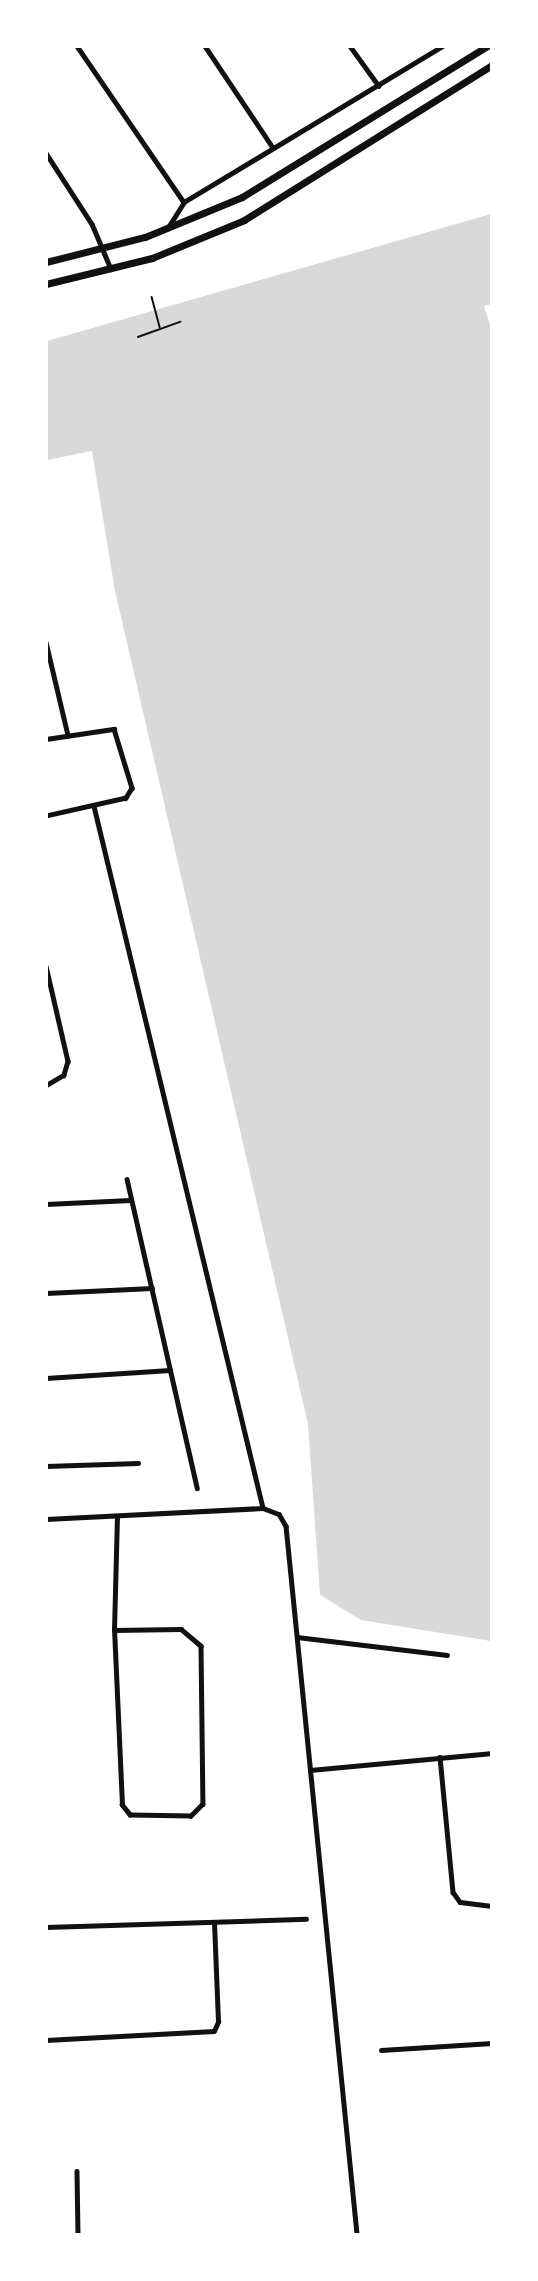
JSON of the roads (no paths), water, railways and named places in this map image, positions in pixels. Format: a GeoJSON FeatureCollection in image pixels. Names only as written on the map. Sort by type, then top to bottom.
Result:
{"type":"FeatureCollection","features":[{"type":"Feature","properties":{"kind":"main road"},"geometry":{"type":"LineString","coordinates":[[46,262],[104,250],[165,230],[243,197],[486,46]]}},
{"type":"Feature","properties":{"kind":"main road"},"geometry":{"type":"LineString","coordinates":[[46,284],[111,270],[244,220],[492,65]]}},
{"type":"Feature","properties":{"kind":"street"},"geometry":{"type":"LineString","coordinates":[[77,46],[184,202]]}},
{"type":"Feature","properties":{"kind":"street"},"geometry":{"type":"LineString","coordinates":[[205,46],[272,146]]}},
{"type":"Feature","properties":{"kind":"street"},"geometry":{"type":"LineString","coordinates":[[350,46],[379,86]]}},
{"type":"Feature","properties":{"kind":"street"},"geometry":{"type":"LineString","coordinates":[[165,230],[184,202],[272,146],[379,86],[443,46]]}},
{"type":"Feature","properties":{"kind":"street"},"geometry":{"type":"LineString","coordinates":[[46,153],[104,250],[111,270]]}},
{"type":"Feature","properties":{"kind":"street"},"geometry":{"type":"LineString","coordinates":[[46,642],[68,735]]}},
{"type":"Feature","properties":{"kind":"street"},"geometry":{"type":"LineString","coordinates":[[46,740],[114,729],[132,788],[126,798],[46,816]]}},
{"type":"Feature","properties":{"kind":"street"},"geometry":{"type":"LineString","coordinates":[[94,806],[263,1508]]}},
{"type":"Feature","properties":{"kind":"street"},"geometry":{"type":"LineString","coordinates":[[46,966],[68,1060],[64,1075],[46,1086]]}},
{"type":"Feature","properties":{"kind":"street"},"geometry":{"type":"LineString","coordinates":[[127,1179],[198,1488]]}},
{"type":"Feature","properties":{"kind":"street"},"geometry":{"type":"LineString","coordinates":[[46,1204],[130,1200]]}},
{"type":"Feature","properties":{"kind":"street"},"geometry":{"type":"LineString","coordinates":[[46,1293],[152,1288]]}},
{"type":"Feature","properties":{"kind":"street"},"geometry":{"type":"LineString","coordinates":[[46,1377],[170,1370]]}},
{"type":"Feature","properties":{"kind":"street"},"geometry":{"type":"LineString","coordinates":[[46,1466],[138,1463]]}},
{"type":"Feature","properties":{"kind":"street"},"geometry":{"type":"LineString","coordinates":[[46,1519],[263,1508],[279,1514],[286,1526],[357,2235]]}},
{"type":"Feature","properties":{"kind":"street"},"geometry":{"type":"LineString","coordinates":[[114,1630],[181,1629],[201,1646],[203,1804],[191,1816],[130,1815],[122,1805],[114,1630],[117,1516]]}},
{"type":"Feature","properties":{"kind":"street"},"geometry":{"type":"LineString","coordinates":[[297,1637],[447,1655]]}},
{"type":"Feature","properties":{"kind":"street"},"geometry":{"type":"LineString","coordinates":[[310,1770],[492,1753]]}},
{"type":"Feature","properties":{"kind":"street"},"geometry":{"type":"LineString","coordinates":[[440,1757],[453,1892],[460,1902],[492,1906]]}},
{"type":"Feature","properties":{"kind":"street"},"geometry":{"type":"LineString","coordinates":[[46,1928],[306,1919]]}},
{"type":"Feature","properties":{"kind":"street"},"geometry":{"type":"LineString","coordinates":[[46,2040],[214,2031],[218,2022],[213,1924]]}},
{"type":"Feature","properties":{"kind":"street"},"geometry":{"type":"LineString","coordinates":[[381,2050],[492,2043]]}},
{"type":"Feature","properties":{"kind":"street"},"geometry":{"type":"LineString","coordinates":[[77,2171],[78,2235]]}}]}
